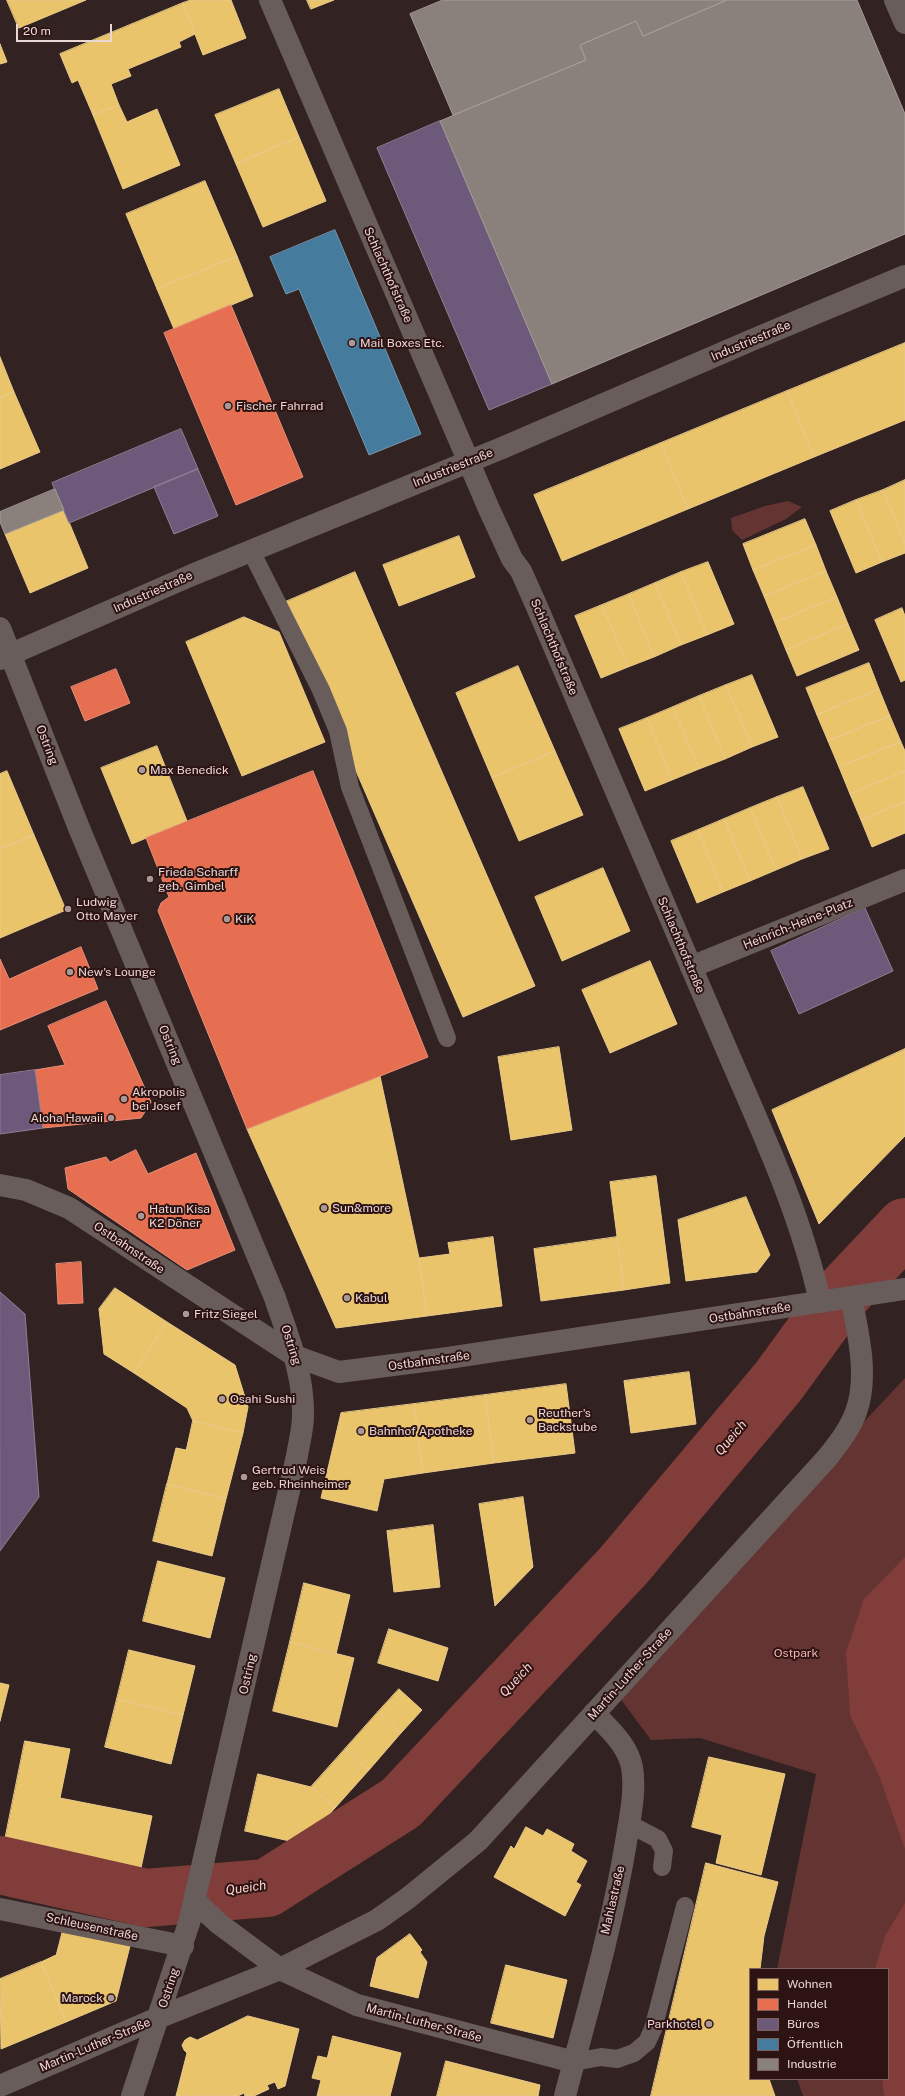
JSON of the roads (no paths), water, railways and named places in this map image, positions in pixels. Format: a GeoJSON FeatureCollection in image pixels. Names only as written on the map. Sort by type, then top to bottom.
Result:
{"type":"FeatureCollection","features":[{"type":"Feature","properties":{"kind":"street","name":"Schlachthofstraße"},"geometry":{"type":"LineString","coordinates":[[270,0],[469,462],[512,559],[521,571],[528,585],[787,1194],[809,1258],[820,1302]]}},
{"type":"Feature","properties":{"kind":"street"},"geometry":{"type":"LineString","coordinates":[[895,0],[905,23]]}},
{"type":"Feature","properties":{"kind":"street","name":"Industriestraße"},"geometry":{"type":"LineString","coordinates":[[5,657],[251,551],[469,462],[905,276]]}},
{"type":"Feature","properties":{"kind":"street","name":"Ostring"},"geometry":{"type":"LineString","coordinates":[[0,628],[5,657],[79,828],[275,1298],[295,1356],[302,1382],[304,1417],[297,1456],[195,1901],[183,1946],[132,2096]]}},
{"type":"Feature","properties":{"kind":"street","name":"Heinrich-Heine-Platz"},"geometry":{"type":"LineString","coordinates":[[691,967],[905,880]]}},
{"type":"Feature","properties":{"kind":"street","name":"Ostbahnstraße"},"geometry":{"type":"LineString","coordinates":[[0,1185],[26,1190],[69,1208],[295,1356],[339,1372],[448,1358],[905,1289]]}},
{"type":"Feature","properties":{"kind":"street","name":"Martin-Luther-Straße"},"geometry":{"type":"LineString","coordinates":[[0,2086],[160,2017],[280,1969],[377,1920],[436,1877],[478,1841],[826,1458],[848,1430],[856,1412],[860,1397],[860,1348],[851,1297]]}},
{"type":"Feature","properties":{"kind":"street","name":"Mahlastraße"},"geometry":{"type":"LineString","coordinates":[[566,2096],[620,1877],[629,1824],[633,1783],[632,1766],[626,1751],[618,1738],[594,1714]]}},
{"type":"Feature","properties":{"kind":"street","name":"Martin-Luther-Straße"},"geometry":{"type":"LineString","coordinates":[[195,1901],[218,1923],[280,1969],[357,2005],[574,2062]]}},
{"type":"Feature","properties":{"kind":"street","name":"Schleusenstraße"},"geometry":{"type":"LineString","coordinates":[[0,1909],[183,1946]]}},
{"type":"Feature","properties":{"kind":"lane"},"geometry":{"type":"LineString","coordinates":[[251,551],[321,690],[338,731],[350,786],[447,1038]]}},
{"type":"Feature","properties":{"kind":"lane"},"geometry":{"type":"LineString","coordinates":[[629,1824],[658,1839],[664,1851],[662,1867]]}},
{"type":"Feature","properties":{"kind":"lane"},"geometry":{"type":"LineString","coordinates":[[574,2062],[600,2057],[617,2060],[634,2053],[646,2042],[653,2030],[685,1906]]}},
{"type":"Feature","properties":{"kind":"waterway","name":"Queich"},"geometry":{"type":"LineString","coordinates":[[0,1865],[146,1898],[267,1888],[401,1803],[624,1565],[778,1382],[842,1294],[905,1227]]}},
{"type":"Feature","properties":{"kind":"place","name":"Mail Boxes Etc."},"geometry":{"type":"Point","coordinates":[352,343]}},
{"type":"Feature","properties":{"kind":"place","name":"Fischer Fahrrad"},"geometry":{"type":"Point","coordinates":[228,406]}},
{"type":"Feature","properties":{"kind":"place","name":"Max Benedick"},"geometry":{"type":"Point","coordinates":[142,770]}},
{"type":"Feature","properties":{"kind":"place","name":"Frieda Scharff geb. Gimbel"},"geometry":{"type":"Point","coordinates":[150,879]}},
{"type":"Feature","properties":{"kind":"place","name":"Ludwig Otto Mayer"},"geometry":{"type":"Point","coordinates":[68,909]}},
{"type":"Feature","properties":{"kind":"place","name":"KiK"},"geometry":{"type":"Point","coordinates":[227,919]}},
{"type":"Feature","properties":{"kind":"place","name":"New's Lounge"},"geometry":{"type":"Point","coordinates":[70,972]}},
{"type":"Feature","properties":{"kind":"place","name":"Akropolis bei Josef"},"geometry":{"type":"Point","coordinates":[124,1099]}},
{"type":"Feature","properties":{"kind":"place","name":"Aloha Hawaii"},"geometry":{"type":"Point","coordinates":[111,1118]}},
{"type":"Feature","properties":{"kind":"place","name":"Sun&more"},"geometry":{"type":"Point","coordinates":[324,1208]}},
{"type":"Feature","properties":{"kind":"place","name":"Hatun Kisa K2 Döner"},"geometry":{"type":"Point","coordinates":[141,1216]}},
{"type":"Feature","properties":{"kind":"place","name":"Kabul"},"geometry":{"type":"Point","coordinates":[347,1298]}},
{"type":"Feature","properties":{"kind":"place","name":"Fritz Siegel"},"geometry":{"type":"Point","coordinates":[186,1314]}},
{"type":"Feature","properties":{"kind":"place","name":"Osahi Sushi"},"geometry":{"type":"Point","coordinates":[222,1399]}},
{"type":"Feature","properties":{"kind":"place","name":"Reuther's Backstube"},"geometry":{"type":"Point","coordinates":[530,1420]}},
{"type":"Feature","properties":{"kind":"place","name":"Bahnhof Apotheke"},"geometry":{"type":"Point","coordinates":[361,1431]}},
{"type":"Feature","properties":{"kind":"place","name":"Gertrud Weis geb. Rheinheimer"},"geometry":{"type":"Point","coordinates":[244,1477]}},
{"type":"Feature","properties":{"kind":"place","name":"Marock"},"geometry":{"type":"Point","coordinates":[111,1998]}},
{"type":"Feature","properties":{"kind":"place","name":"Parkhotel"},"geometry":{"type":"Point","coordinates":[709,2024]}},
{"type":"Feature","properties":{"kind":"park label","name":"Ostpark"},"geometry":{"type":"Point","coordinates":[796,1653]}}]}
